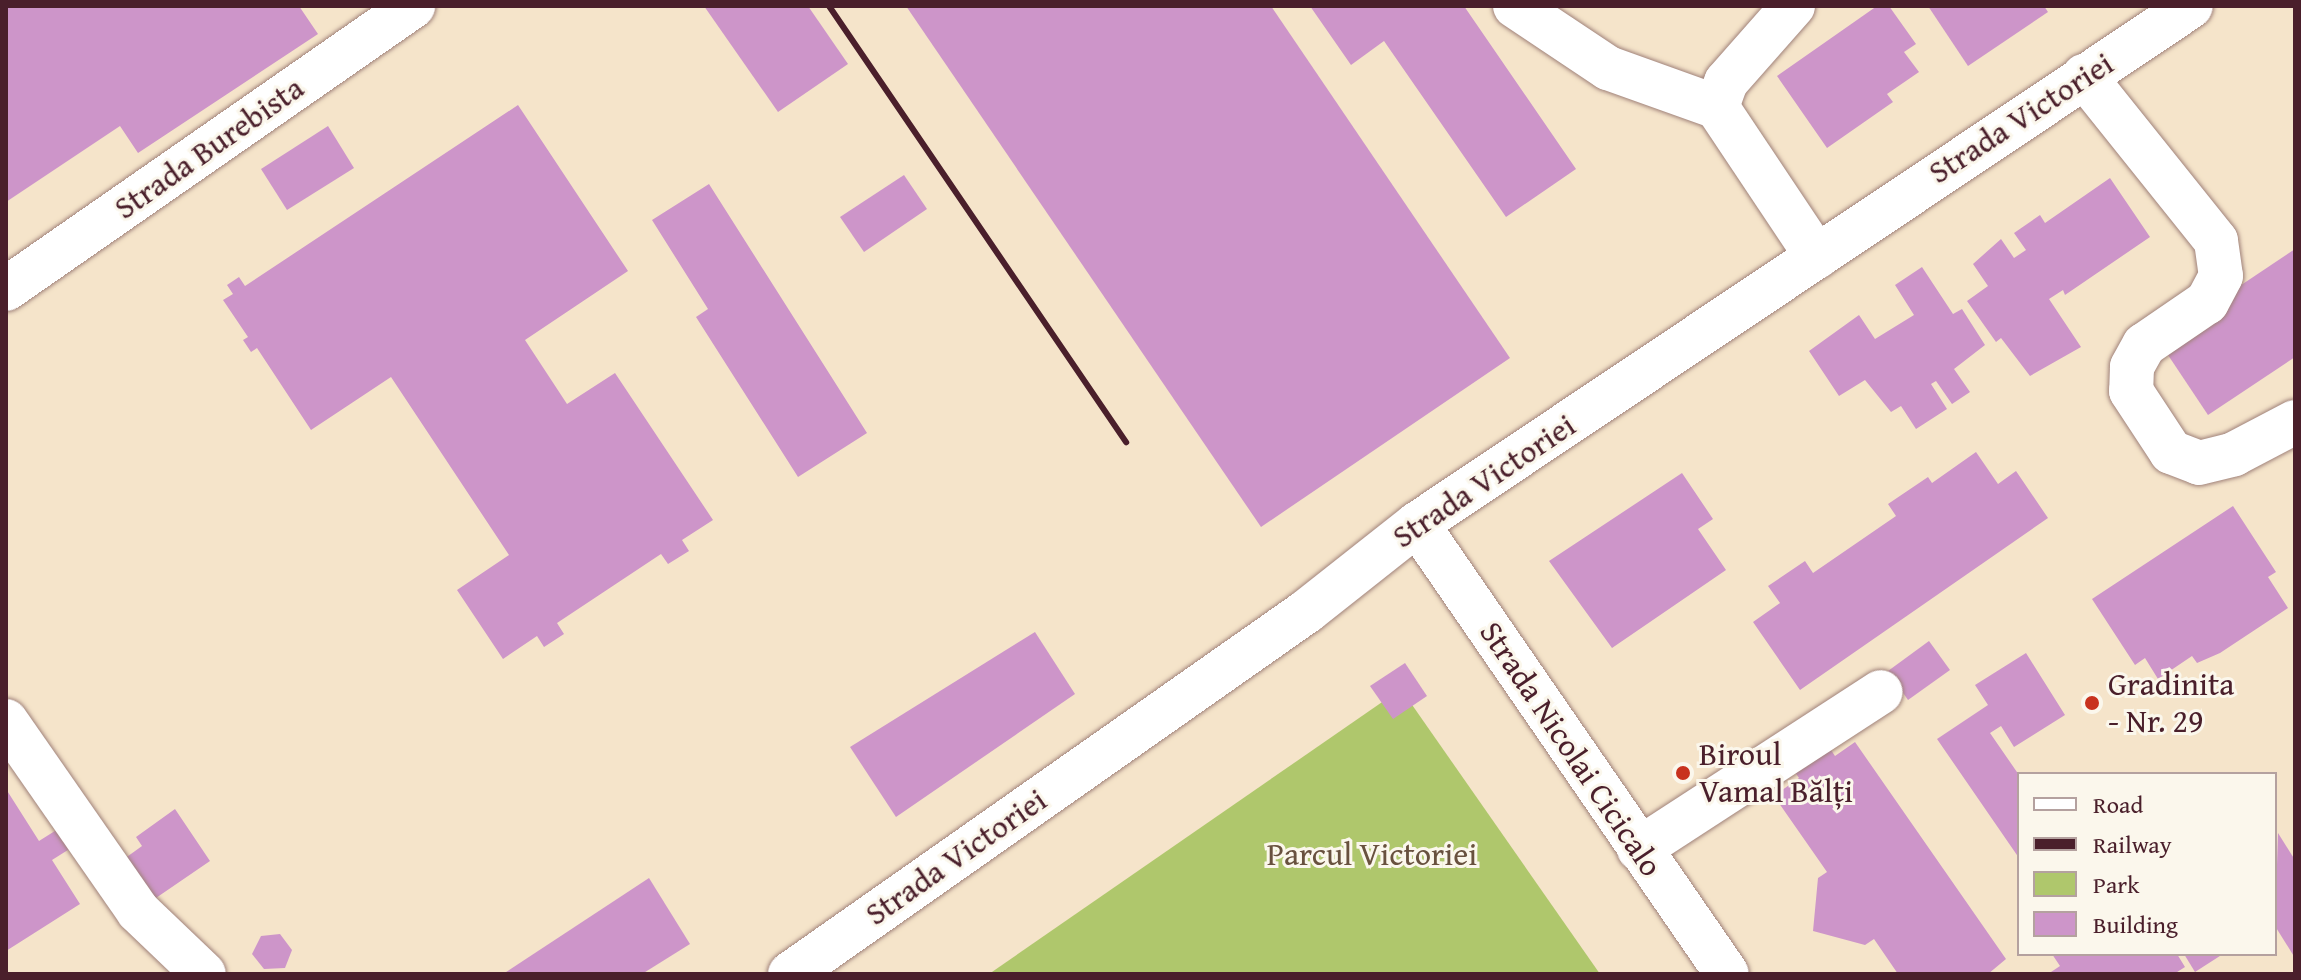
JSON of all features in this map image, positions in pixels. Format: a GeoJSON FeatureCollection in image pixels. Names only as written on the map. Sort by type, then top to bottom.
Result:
{"type":"FeatureCollection","features":[{"type":"Feature","properties":{"kind":"street","name":"Strada Burebista"},"geometry":{"type":"LineString","coordinates":[[6,289],[413,6]]}},
{"type":"Feature","properties":{"kind":"street"},"geometry":{"type":"LineString","coordinates":[[1515,6],[1608,68],[1717,107],[1817,257]]}},
{"type":"Feature","properties":{"kind":"street"},"geometry":{"type":"LineString","coordinates":[[1717,107],[1726,82],[1793,6]]}},
{"type":"Feature","properties":{"kind":"street","name":"Strada Victoriei"},"geometry":{"type":"LineString","coordinates":[[790,974],[1307,611],[1417,524],[2084,76],[2167,12]]}},
{"type":"Feature","properties":{"kind":"street"},"geometry":{"type":"LineString","coordinates":[[2084,76],[2216,241],[2221,276],[2207,302],[2144,345],[2132,367],[2131,391],[2171,452],[2199,463],[2234,454],[2295,422]]}},
{"type":"Feature","properties":{"kind":"street","name":"Strada Nicolai Cicicalo"},"geometry":{"type":"LineString","coordinates":[[1417,524],[1727,974]]}},
{"type":"Feature","properties":{"kind":"street"},"geometry":{"type":"LineString","coordinates":[[1639,849],[1881,692]]}},
{"type":"Feature","properties":{"kind":"street"},"geometry":{"type":"LineString","coordinates":[[6,721],[138,911],[204,974]]}},
{"type":"Feature","properties":{"kind":"green space","name":"Parcul Victoriei"},"geometry":{"type":"Polygon","coordinates":[[[1401,689],[1600,974],[989,974],[1401,689]]]}},
{"type":"Feature","properties":{"kind":"building"},"geometry":{"type":"Polygon","coordinates":[[[6,6],[299,6],[318,34],[138,153],[120,126],[6,202],[6,6]]]}},
{"type":"Feature","properties":{"kind":"building"},"geometry":{"type":"Polygon","coordinates":[[[704,6],[808,6],[848,64],[778,112],[704,6]]]}},
{"type":"Feature","properties":{"kind":"building"},"geometry":{"type":"Polygon","coordinates":[[[906,6],[1271,6],[1510,358],[1261,527],[906,6]]]}},
{"type":"Feature","properties":{"kind":"building"},"geometry":{"type":"Polygon","coordinates":[[[1310,6],[1464,6],[1576,169],[1506,217],[1384,41],[1351,65],[1310,6]]]}},
{"type":"Feature","properties":{"kind":"building"},"geometry":{"type":"Polygon","coordinates":[[[1877,6],[1889,6],[1916,44],[1904,52],[1919,72],[1887,94],[1893,102],[1827,148],[1777,76],[1877,6]]]}},
{"type":"Feature","properties":{"kind":"building"},"geometry":{"type":"Polygon","coordinates":[[[1928,6],[2044,6],[2048,12],[1968,66],[1928,6]]]}},
{"type":"Feature","properties":{"kind":"building"},"geometry":{"type":"Polygon","coordinates":[[[518,105],[628,271],[525,340],[567,404],[615,373],[713,520],[682,540],[689,551],[668,564],[661,554],[557,623],[564,634],[544,647],[537,636],[503,659],[457,590],[509,555],[391,377],[311,430],[257,348],[251,352],[243,340],[248,337],[223,300],[233,294],[227,285],[239,277],[245,286],[518,105]]]}},
{"type":"Feature","properties":{"kind":"building"},"geometry":{"type":"Polygon","coordinates":[[[328,126],[354,168],[287,210],[261,169],[328,126]]]}},
{"type":"Feature","properties":{"kind":"building"},"geometry":{"type":"Polygon","coordinates":[[[904,175],[927,209],[864,252],[840,217],[904,175]]]}},
{"type":"Feature","properties":{"kind":"building"},"geometry":{"type":"Polygon","coordinates":[[[2110,178],[2150,237],[2065,295],[2063,290],[2049,299],[2081,347],[2030,376],[2001,338],[1996,342],[1967,301],[1988,286],[1973,264],[2001,239],[2014,258],[2026,250],[2014,233],[2040,215],[2045,223],[2110,178]]]}},
{"type":"Feature","properties":{"kind":"building"},"geometry":{"type":"Polygon","coordinates":[[[709,184],[867,433],[798,477],[696,317],[708,309],[652,220],[709,184]]]}},
{"type":"Feature","properties":{"kind":"building"},"geometry":{"type":"Polygon","coordinates":[[[2295,249],[2295,357],[2208,415],[2162,346],[2171,332],[2295,249]]]}},
{"type":"Feature","properties":{"kind":"building"},"geometry":{"type":"Polygon","coordinates":[[[1922,267],[1953,314],[1962,309],[1985,345],[1954,369],[1970,392],[1952,404],[1936,381],[1931,384],[1947,409],[1916,429],[1901,406],[1891,412],[1865,380],[1839,396],[1809,351],[1859,315],[1875,339],[1914,315],[1895,285],[1922,267]]]}},
{"type":"Feature","properties":{"kind":"building"},"geometry":{"type":"Polygon","coordinates":[[[1976,452],[1998,484],[2016,471],[2048,518],[1800,690],[1753,622],[1780,603],[1768,586],[1805,561],[1813,573],[1896,516],[1888,504],[1928,477],[1932,483],[1976,452]]]}},
{"type":"Feature","properties":{"kind":"building"},"geometry":{"type":"Polygon","coordinates":[[[1682,473],[1713,519],[1698,529],[1726,570],[1612,648],[1549,561],[1682,473]]]}},
{"type":"Feature","properties":{"kind":"building"},"geometry":{"type":"Polygon","coordinates":[[[2233,506],[2276,572],[2268,577],[2288,608],[2220,653],[2197,663],[2192,656],[2158,679],[2145,658],[2135,665],[2092,599],[2233,506]]]}},
{"type":"Feature","properties":{"kind":"building"},"geometry":{"type":"Polygon","coordinates":[[[1035,632],[1075,694],[896,817],[850,747],[1035,632]]]}},
{"type":"Feature","properties":{"kind":"building"},"geometry":{"type":"Polygon","coordinates":[[[1929,641],[1950,670],[1908,700],[1888,671],[1929,641]]]}},
{"type":"Feature","properties":{"kind":"building"},"geometry":{"type":"Polygon","coordinates":[[[2026,653],[2065,715],[2014,747],[2001,726],[1990,733],[2017,772],[2017,855],[1937,739],[1988,705],[1975,685],[2026,653]]]}},
{"type":"Feature","properties":{"kind":"building"},"geometry":{"type":"Polygon","coordinates":[[[1405,663],[1427,696],[1393,719],[1370,686],[1405,663]]]}},
{"type":"Feature","properties":{"kind":"building"},"geometry":{"type":"Polygon","coordinates":[[[1823,738],[1835,756],[1855,742],[2006,959],[1988,974],[1898,974],[1874,939],[1865,945],[1813,931],[1818,878],[1827,872],[1774,796],[1799,778],[1788,762],[1823,738]]]}},
{"type":"Feature","properties":{"kind":"building"},"geometry":{"type":"Polygon","coordinates":[[[6,789],[39,841],[66,824],[79,843],[52,860],[80,904],[6,951],[6,789]]]}},
{"type":"Feature","properties":{"kind":"building"},"geometry":{"type":"Polygon","coordinates":[[[175,809],[210,861],[153,900],[124,859],[142,846],[136,837],[175,809]]]}},
{"type":"Feature","properties":{"kind":"building"},"geometry":{"type":"Polygon","coordinates":[[[2278,833],[2295,860],[2295,958],[2277,929],[2278,833]]]}},
{"type":"Feature","properties":{"kind":"building"},"geometry":{"type":"Polygon","coordinates":[[[649,878],[690,944],[642,974],[503,974],[649,878]]]}},
{"type":"Feature","properties":{"kind":"building"},"geometry":{"type":"Polygon","coordinates":[[[280,934],[292,950],[285,968],[264,969],[252,954],[261,936],[280,934]]]}},
{"type":"Feature","properties":{"kind":"building"},"geometry":{"type":"Polygon","coordinates":[[[2053,956],[2178,956],[2185,967],[2174,974],[2048,974],[2060,966],[2053,956]]]}},
{"type":"Feature","properties":{"kind":"building"},"geometry":{"type":"Polygon","coordinates":[[[2185,956],[2220,956],[2195,972],[2185,956]]]}},
{"type":"Feature","properties":{"kind":"railway"},"geometry":{"type":"LineString","coordinates":[[829,6],[1126,442]]}},
{"type":"Feature","properties":{"kind":"place","name":"Gradinita - Nr. 29"},"geometry":{"type":"Point","coordinates":[2092,703]}},
{"type":"Feature","properties":{"kind":"place","name":"Biroul Vamal Bălți"},"geometry":{"type":"Point","coordinates":[1683,773]}}]}
